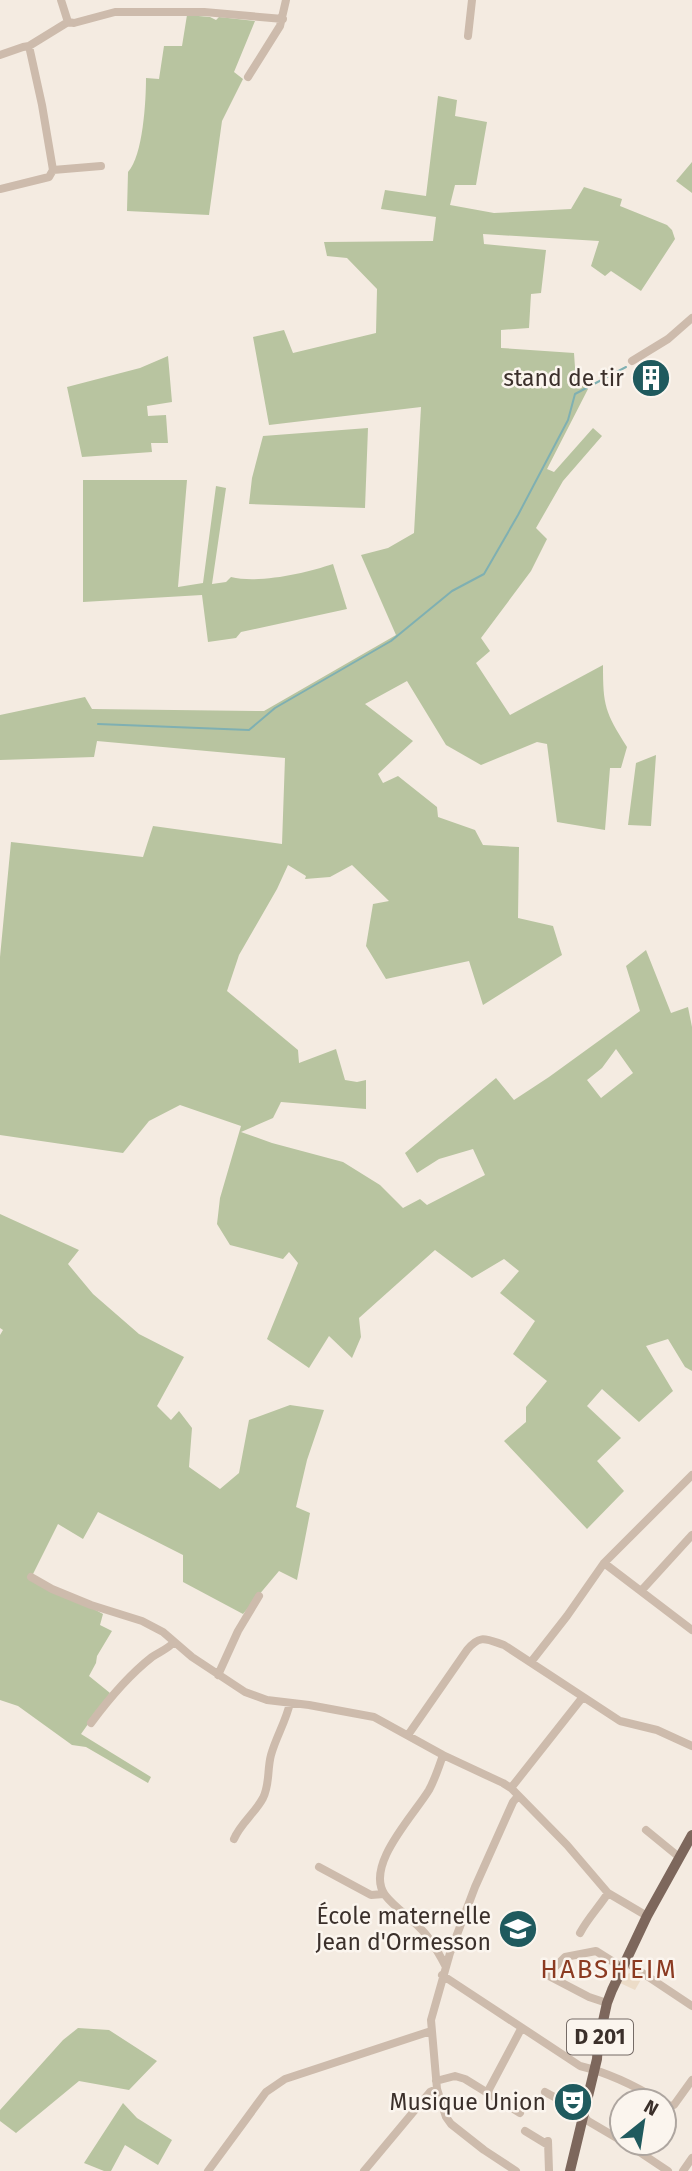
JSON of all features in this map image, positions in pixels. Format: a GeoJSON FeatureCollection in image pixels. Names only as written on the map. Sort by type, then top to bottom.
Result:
{"type":"FeatureCollection","features":[{"type":"Feature","properties":{"kind":"main road","name":"D 201"},"geometry":{"type":"LineString","coordinates":[[570,2171],[595,2070],[607,2003],[647,1916],[685,1853],[692,1835]]}},
{"type":"Feature","properties":{"kind":"street"},"geometry":{"type":"LineString","coordinates":[[61,0],[68,22]]}},
{"type":"Feature","properties":{"kind":"street"},"geometry":{"type":"LineString","coordinates":[[248,77],[282,19],[286,0]]}},
{"type":"Feature","properties":{"kind":"street"},"geometry":{"type":"LineString","coordinates":[[468,36],[472,0]]}},
{"type":"Feature","properties":{"kind":"street"},"geometry":{"type":"LineString","coordinates":[[0,55],[29,46],[68,22],[74,23],[115,12],[179,11],[282,19]]}},
{"type":"Feature","properties":{"kind":"street"},"geometry":{"type":"LineString","coordinates":[[0,189],[49,177],[53,170],[29,46]]}},
{"type":"Feature","properties":{"kind":"street"},"geometry":{"type":"LineString","coordinates":[[53,170],[101,166]]}},
{"type":"Feature","properties":{"kind":"street"},"geometry":{"type":"LineString","coordinates":[[632,361],[668,339],[692,318]]}},
{"type":"Feature","properties":{"kind":"street"},"geometry":{"type":"LineString","coordinates":[[531,1662],[604,1563],[692,1475]]}},
{"type":"Feature","properties":{"kind":"street"},"geometry":{"type":"LineString","coordinates":[[641,1591],[692,1535]]}},
{"type":"Feature","properties":{"kind":"street"},"geometry":{"type":"LineString","coordinates":[[604,1563],[692,1630]]}},
{"type":"Feature","properties":{"kind":"street"},"geometry":{"type":"LineString","coordinates":[[31,1577],[71,1597],[142,1621],[163,1632],[218,1675],[245,1692],[267,1700],[374,1717],[511,1788],[608,1892],[647,1916]]}},
{"type":"Feature","properties":{"kind":"street"},"geometry":{"type":"LineString","coordinates":[[218,1675],[238,1631],[260,1595]]}},
{"type":"Feature","properties":{"kind":"street"},"geometry":{"type":"LineString","coordinates":[[408,1735],[474,1641],[485,1638],[503,1645],[531,1662],[620,1721],[657,1730],[692,1746]]}},
{"type":"Feature","properties":{"kind":"street"},"geometry":{"type":"LineString","coordinates":[[91,1723],[143,1666],[174,1642]]}},
{"type":"Feature","properties":{"kind":"street"},"geometry":{"type":"LineString","coordinates":[[511,1788],[582,1698]]}},
{"type":"Feature","properties":{"kind":"street"},"geometry":{"type":"LineString","coordinates":[[234,1839],[237,1831],[250,1818],[268,1786],[271,1756],[290,1703]]}},
{"type":"Feature","properties":{"kind":"street"},"geometry":{"type":"LineString","coordinates":[[443,1755],[430,1787],[384,1858],[381,1886],[384,1894],[422,1929],[445,1965]]}},
{"type":"Feature","properties":{"kind":"street"},"geometry":{"type":"LineString","coordinates":[[516,2171],[484,2150],[446,2117],[436,2085],[431,2031],[432,2009],[445,1965],[475,1886],[518,1796]]}},
{"type":"Feature","properties":{"kind":"street"},"geometry":{"type":"LineString","coordinates":[[646,1830],[685,1853]]}},
{"type":"Feature","properties":{"kind":"street"},"geometry":{"type":"LineString","coordinates":[[319,1867],[371,1895],[384,1894]]}},
{"type":"Feature","properties":{"kind":"street"},"geometry":{"type":"LineString","coordinates":[[579,1933],[608,1892]]}},
{"type":"Feature","properties":{"kind":"street"},"geometry":{"type":"LineString","coordinates":[[607,2003],[547,1976],[565,1957],[596,1951],[625,1965],[692,2006]]}},
{"type":"Feature","properties":{"kind":"street"},"geometry":{"type":"LineString","coordinates":[[442,1975],[580,2066],[638,2087]]}},
{"type":"Feature","properties":{"kind":"street"},"geometry":{"type":"LineString","coordinates":[[488,2093],[521,2029]]}},
{"type":"Feature","properties":{"kind":"street"},"geometry":{"type":"LineString","coordinates":[[208,2171],[258,2103],[275,2085],[285,2079],[431,2031]]}},
{"type":"Feature","properties":{"kind":"street"},"geometry":{"type":"LineString","coordinates":[[365,2171],[436,2085],[455,2076],[465,2079],[520,2113]]}},
{"type":"Feature","properties":{"kind":"street"},"geometry":{"type":"LineString","coordinates":[[678,2099],[692,2080]]}},
{"type":"Feature","properties":{"kind":"street"},"geometry":{"type":"LineString","coordinates":[[545,2092],[580,2111],[588,2121],[608,2133]]}},
{"type":"Feature","properties":{"kind":"street"},"geometry":{"type":"LineString","coordinates":[[525,2131],[548,2143],[549,2171]]}},
{"type":"Feature","properties":{"kind":"street"},"geometry":{"type":"LineString","coordinates":[[647,2157],[668,2171]]}},
{"type":"Feature","properties":{"kind":"street"},"geometry":{"type":"LineString","coordinates":[[683,2171],[692,2158]]}},
{"type":"Feature","properties":{"kind":"green space"},"geometry":{"type":"Polygon","coordinates":[[[187,15],[216,20],[219,17],[255,21],[234,72],[243,79],[222,121],[209,215],[127,211],[128,172],[140,141],[146,78],[159,79],[164,46],[182,46],[187,15]]]}},
{"type":"Feature","properties":{"kind":"green space"},"geometry":{"type":"Polygon","coordinates":[[[438,96],[457,100],[455,116],[487,122],[476,185],[455,185],[450,205],[494,213],[571,209],[584,187],[622,199],[620,206],[667,225],[672,230],[675,239],[641,291],[611,271],[605,276],[591,266],[599,241],[483,234],[484,244],[546,250],[541,293],[531,294],[529,328],[501,330],[501,348],[574,353],[576,382],[588,389],[547,469],[554,472],[593,428],[602,436],[563,481],[536,528],[547,539],[531,571],[481,638],[490,651],[476,663],[510,715],[603,665],[607,708],[627,747],[621,768],[610,768],[605,830],[557,822],[547,744],[537,742],[481,765],[446,745],[407,681],[365,704],[413,741],[378,774],[383,783],[398,776],[437,807],[438,817],[475,830],[483,845],[519,847],[518,918],[553,926],[562,955],[483,1005],[469,961],[386,979],[366,946],[373,904],[389,901],[352,865],[330,877],[305,879],[306,876],[288,865],[239,955],[227,991],[298,1050],[299,1063],[336,1049],[345,1080],[366,1080],[366,1109],[281,1102],[273,1118],[241,1132],[343,1162],[380,1185],[403,1208],[420,1199],[427,1205],[485,1175],[473,1149],[439,1159],[417,1173],[405,1153],[496,1078],[514,1100],[640,1011],[626,966],[646,950],[671,1013],[688,1007],[692,1027],[692,1371],[685,1367],[668,1339],[646,1346],[673,1391],[639,1422],[602,1389],[587,1406],[621,1438],[597,1461],[624,1491],[587,1529],[504,1441],[526,1422],[526,1407],[547,1381],[513,1354],[535,1321],[500,1293],[519,1271],[504,1259],[472,1278],[435,1250],[359,1318],[361,1337],[352,1358],[329,1336],[309,1368],[267,1339],[298,1263],[289,1252],[283,1259],[230,1245],[217,1224],[220,1198],[241,1126],[180,1105],[149,1121],[123,1153],[0,1135],[0,957],[11,842],[143,857],[153,826],[282,844],[285,758],[97,741],[94,757],[0,760],[0,715],[85,697],[92,709],[264,711],[396,635],[361,555],[388,548],[414,533],[421,407],[269,425],[253,337],[284,330],[293,353],[376,333],[377,289],[347,258],[327,256],[324,242],[433,241],[436,217],[381,209],[385,190],[426,196],[438,96]],[[616,1049],[602,1068],[587,1080],[601,1098],[633,1073],[616,1049]]]}},
{"type":"Feature","properties":{"kind":"green space"},"geometry":{"type":"Polygon","coordinates":[[[692,162],[692,193],[676,181],[692,162]]]}},
{"type":"Feature","properties":{"kind":"green space"},"geometry":{"type":"Polygon","coordinates":[[[168,356],[172,402],[147,406],[148,416],[166,415],[168,443],[151,443],[152,452],[82,457],[67,387],[140,368],[168,356]]]}},
{"type":"Feature","properties":{"kind":"green space"},"geometry":{"type":"Polygon","coordinates":[[[368,428],[365,508],[249,504],[252,478],[263,436],[368,428]]]}},
{"type":"Feature","properties":{"kind":"green space"},"geometry":{"type":"Polygon","coordinates":[[[83,480],[187,480],[178,587],[203,583],[216,486],[226,488],[212,584],[226,582],[231,577],[255,579],[282,576],[333,564],[347,609],[241,632],[236,638],[208,642],[202,595],[83,602],[83,480]]]}},
{"type":"Feature","properties":{"kind":"green space"},"geometry":{"type":"Polygon","coordinates":[[[656,755],[651,826],[628,825],[636,763],[656,755]]]}},
{"type":"Feature","properties":{"kind":"green space"},"geometry":{"type":"Polygon","coordinates":[[[0,1214],[79,1250],[68,1264],[93,1294],[139,1334],[184,1357],[157,1406],[171,1420],[179,1411],[192,1428],[189,1467],[220,1489],[239,1473],[249,1420],[290,1405],[324,1410],[307,1460],[296,1507],[310,1513],[297,1580],[279,1571],[243,1614],[183,1582],[183,1555],[98,1512],[83,1539],[58,1524],[32,1576],[103,1614],[100,1625],[112,1631],[89,1676],[110,1693],[81,1734],[151,1777],[148,1783],[86,1747],[72,1745],[18,1706],[0,1700],[0,1335],[3,1330],[0,1328],[0,1214]]]}},
{"type":"Feature","properties":{"kind":"green space"},"geometry":{"type":"Polygon","coordinates":[[[78,2028],[109,2030],[157,2061],[129,2090],[79,2081],[16,2133],[0,2121],[0,2110],[63,2040],[78,2028]]]}},
{"type":"Feature","properties":{"kind":"green space"},"geometry":{"type":"Polygon","coordinates":[[[123,2103],[137,2118],[172,2140],[158,2165],[125,2145],[111,2171],[84,2163],[123,2103]]]}},
{"type":"Feature","properties":{"kind":"shaded area"},"geometry":{"type":"Polygon","coordinates":[[[629,1973],[643,1976],[635,1990],[620,1983],[629,1973]]]}},
{"type":"Feature","properties":{"kind":"waterway"},"geometry":{"type":"LineString","coordinates":[[98,724],[249,730],[275,708],[391,641],[452,591],[484,574],[568,420],[575,394],[626,367]]}},
{"type":"Feature","properties":{"kind":"place","name":"stand de tir"},"geometry":{"type":"Point","coordinates":[651,378]}},
{"type":"Feature","properties":{"kind":"place","name":"École maternelle Jean d'Ormesson"},"geometry":{"type":"Point","coordinates":[518,1929]}},
{"type":"Feature","properties":{"kind":"place","name":"Musique Union"},"geometry":{"type":"Point","coordinates":[573,2102]}},
{"type":"Feature","properties":{"kind":"district","name":"HABSHEIM"},"geometry":{"type":"Point","coordinates":[609,1969]}}]}
